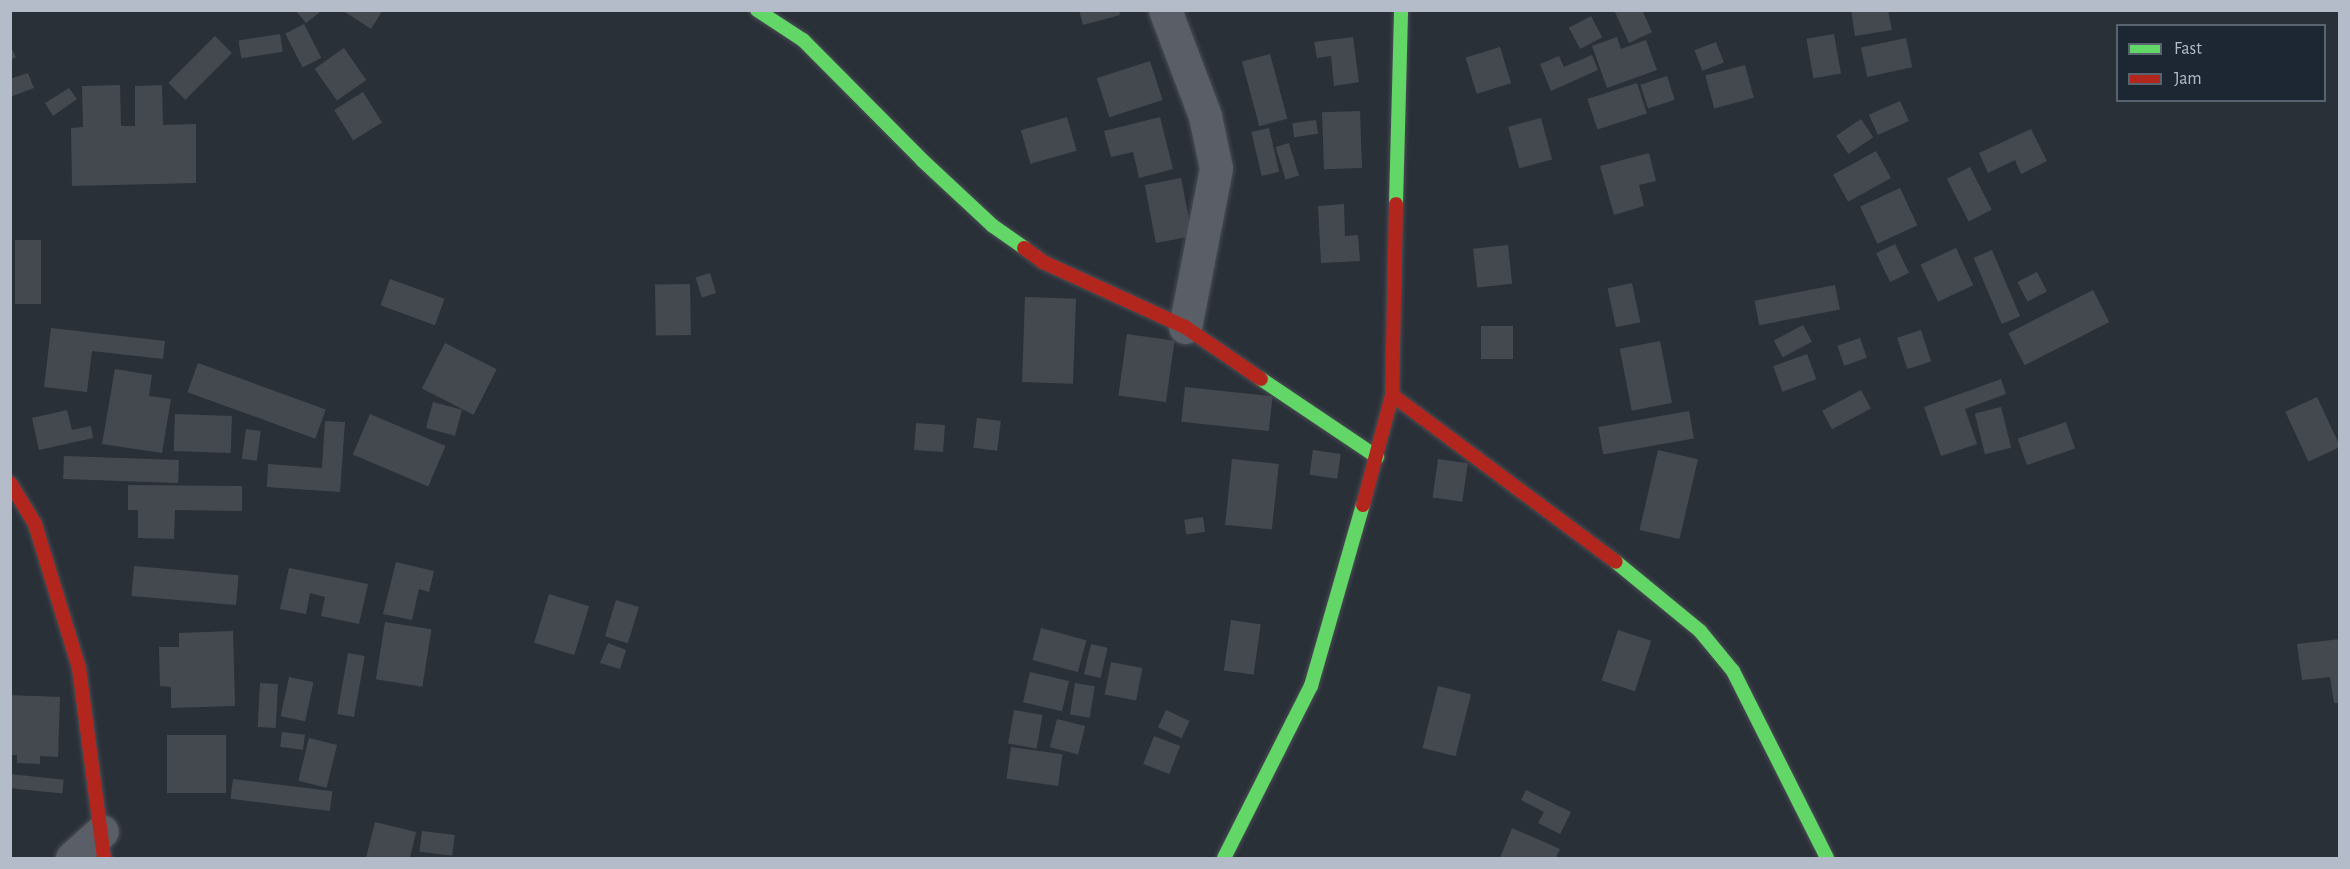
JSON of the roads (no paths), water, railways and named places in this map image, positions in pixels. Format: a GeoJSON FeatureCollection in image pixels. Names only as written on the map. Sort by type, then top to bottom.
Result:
{"type":"FeatureCollection","features":[{"type":"Feature","properties":{"kind":"street"},"geometry":{"type":"LineString","coordinates":[[757,10],[803,40],[922,160],[993,226],[1042,262],[1185,327],[1377,457]]}},
{"type":"Feature","properties":{"kind":"street"},"geometry":{"type":"LineString","coordinates":[[1165,10],[1205,116],[1216,168],[1185,327]]}},
{"type":"Feature","properties":{"kind":"street"},"geometry":{"type":"LineString","coordinates":[[1224,858],[1311,686],[1377,457],[1392,395],[1401,10]]}},
{"type":"Feature","properties":{"kind":"street"},"geometry":{"type":"LineString","coordinates":[[1392,395],[1617,562],[1700,631],[1734,671],[1827,858]]}},
{"type":"Feature","properties":{"kind":"street"},"geometry":{"type":"LineString","coordinates":[[10,483],[35,524],[79,668],[103,845],[72,858]]}}]}
